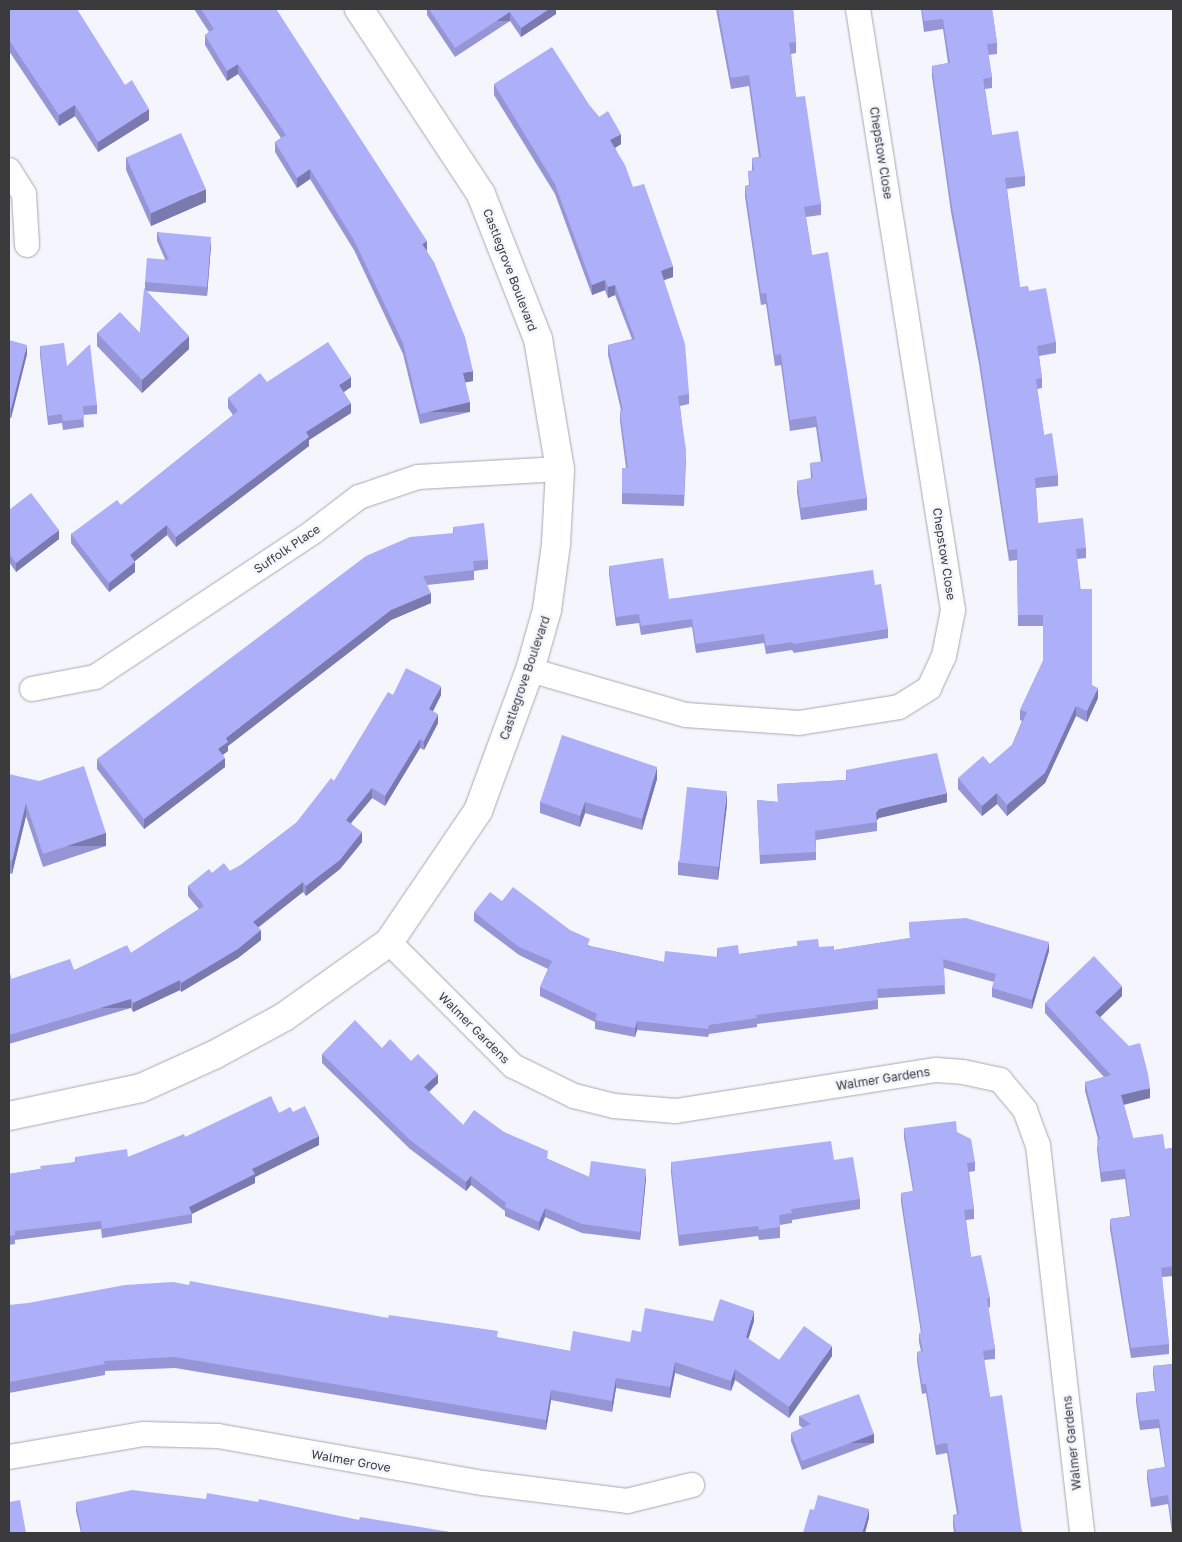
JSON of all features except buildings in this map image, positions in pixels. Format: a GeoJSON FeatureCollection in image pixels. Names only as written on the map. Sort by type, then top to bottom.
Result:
{"type":"FeatureCollection","features":[{"type":"Feature","properties":{"kind":"street","name":"Castlegrove Boulevard"},"geometry":{"type":"LineString","coordinates":[[9,1116],[141,1088],[214,1055],[284,1016],[388,942],[478,811],[530,670],[547,610],[556,544],[560,469],[538,339],[481,194],[358,9]]}},
{"type":"Feature","properties":{"kind":"street","name":"Chepstow Close"},"geometry":{"type":"LineString","coordinates":[[530,670],[686,715],[799,723],[899,707],[929,688],[944,656],[953,610],[858,9]]}},
{"type":"Feature","properties":{"kind":"street"},"geometry":{"type":"LineString","coordinates":[[9,170],[24,194],[27,245]]}},
{"type":"Feature","properties":{"kind":"street","name":"Suffolk Place"},"geometry":{"type":"LineString","coordinates":[[32,689],[96,677],[313,532],[359,497],[418,477],[560,469]]}},
{"type":"Feature","properties":{"kind":"street","name":"Walmer Gardens"},"geometry":{"type":"LineString","coordinates":[[388,942],[513,1066],[574,1096],[614,1106],[676,1111],[936,1070],[963,1072],[1000,1080],[1025,1110],[1038,1145],[1082,1533]]}},
{"type":"Feature","properties":{"kind":"street","name":"Walmer Grove"},"geometry":{"type":"LineString","coordinates":[[9,1458],[144,1434],[218,1436],[483,1483],[627,1501],[692,1485]]}}]}
